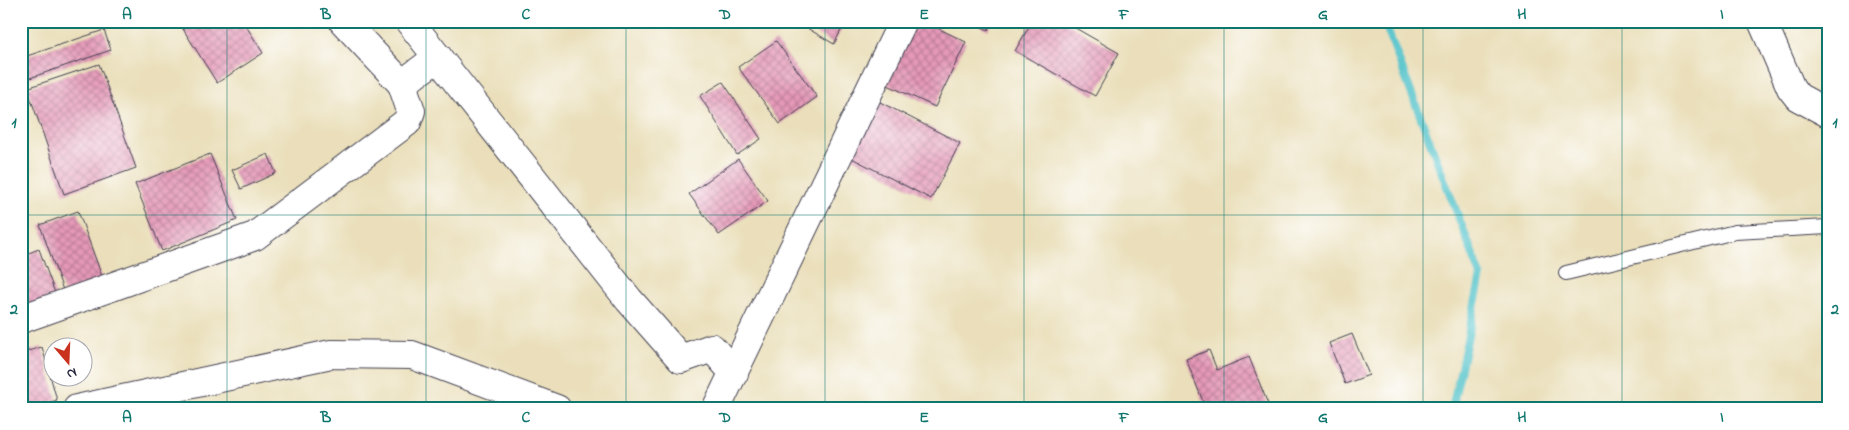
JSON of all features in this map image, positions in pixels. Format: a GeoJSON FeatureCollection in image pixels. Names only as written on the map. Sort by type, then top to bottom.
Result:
{"type":"FeatureCollection","features":[{"type":"Feature","properties":{"kind":"street"},"geometry":{"type":"LineString","coordinates":[[21,318],[255,236],[407,122],[411,111],[402,84],[343,21]]}},
{"type":"Feature","properties":{"kind":"street"},"geometry":{"type":"LineString","coordinates":[[409,21],[629,300],[681,359],[712,348],[734,373]]}},
{"type":"Feature","properties":{"kind":"street"},"geometry":{"type":"LineString","coordinates":[[716,409],[903,21]]}},
{"type":"Feature","properties":{"kind":"street"},"geometry":{"type":"LineString","coordinates":[[1762,21],[1791,88],[1798,98],[1828,113]]}},
{"type":"Feature","properties":{"kind":"street"},"geometry":{"type":"LineString","coordinates":[[402,84],[438,57]]}},
{"type":"Feature","properties":{"kind":"street"},"geometry":{"type":"LineString","coordinates":[[77,409],[332,354],[412,355],[557,409]]}},
{"type":"Feature","properties":{"kind":"lane"},"geometry":{"type":"LineString","coordinates":[[1566,273],[1735,232],[1828,227]]}},
{"type":"Feature","properties":{"kind":"building"},"geometry":{"type":"Polygon","coordinates":[[[178,21],[243,21],[263,53],[217,83],[178,21]]]}},
{"type":"Feature","properties":{"kind":"building"},"geometry":{"type":"Polygon","coordinates":[[[795,21],[846,21],[834,44],[795,21]]]}},
{"type":"Feature","properties":{"kind":"building"},"geometry":{"type":"Polygon","coordinates":[[[907,21],[923,21],[966,42],[935,107],[879,81],[907,21]]]}},
{"type":"Feature","properties":{"kind":"building"},"geometry":{"type":"Polygon","coordinates":[[[970,21],[993,21],[988,30],[970,21]]]}},
{"type":"Feature","properties":{"kind":"building"},"geometry":{"type":"Polygon","coordinates":[[[1032,21],[1063,21],[1119,53],[1095,96],[1015,51],[1032,21]]]}},
{"type":"Feature","properties":{"kind":"building"},"geometry":{"type":"Polygon","coordinates":[[[104,30],[111,50],[24,80],[21,72],[21,58],[104,30]]]}},
{"type":"Feature","properties":{"kind":"building"},"geometry":{"type":"Polygon","coordinates":[[[776,41],[817,97],[780,124],[738,67],[776,41]]]}},
{"type":"Feature","properties":{"kind":"building"},"geometry":{"type":"Polygon","coordinates":[[[99,64],[136,168],[64,194],[27,88],[99,64]]]}},
{"type":"Feature","properties":{"kind":"building"},"geometry":{"type":"Polygon","coordinates":[[[723,82],[761,139],[737,155],[700,96],[723,82]]]}},
{"type":"Feature","properties":{"kind":"building"},"geometry":{"type":"Polygon","coordinates":[[[878,101],[960,143],[931,199],[848,156],[878,101]]]}},
{"type":"Feature","properties":{"kind":"building"},"geometry":{"type":"Polygon","coordinates":[[[210,154],[237,220],[162,251],[135,184],[210,154]]]}},
{"type":"Feature","properties":{"kind":"building"},"geometry":{"type":"Polygon","coordinates":[[[268,154],[276,173],[241,189],[232,170],[268,154]]]}},
{"type":"Feature","properties":{"kind":"building"},"geometry":{"type":"Polygon","coordinates":[[[738,159],[768,201],[719,235],[689,194],[738,159]]]}},
{"type":"Feature","properties":{"kind":"building"},"geometry":{"type":"Polygon","coordinates":[[[78,211],[103,279],[64,293],[40,225],[78,211]]]}},
{"type":"Feature","properties":{"kind":"building"},"geometry":{"type":"Polygon","coordinates":[[[39,249],[56,296],[21,309],[21,256],[39,249]]]}},
{"type":"Feature","properties":{"kind":"building"},"geometry":{"type":"Polygon","coordinates":[[[1352,334],[1369,375],[1345,384],[1329,343],[1352,334]]]}},
{"type":"Feature","properties":{"kind":"building"},"geometry":{"type":"Polygon","coordinates":[[[42,347],[42,388],[54,388],[57,400],[29,409],[22,409],[21,353],[42,347]]]}},
{"type":"Feature","properties":{"kind":"building"},"geometry":{"type":"Polygon","coordinates":[[[1209,350],[1217,370],[1249,357],[1270,409],[1206,409],[1186,359],[1209,350]]]}},
{"type":"Feature","properties":{"kind":"waterway"},"geometry":{"type":"LineString","coordinates":[[1384,21],[1481,276],[1452,409]]}}]}
